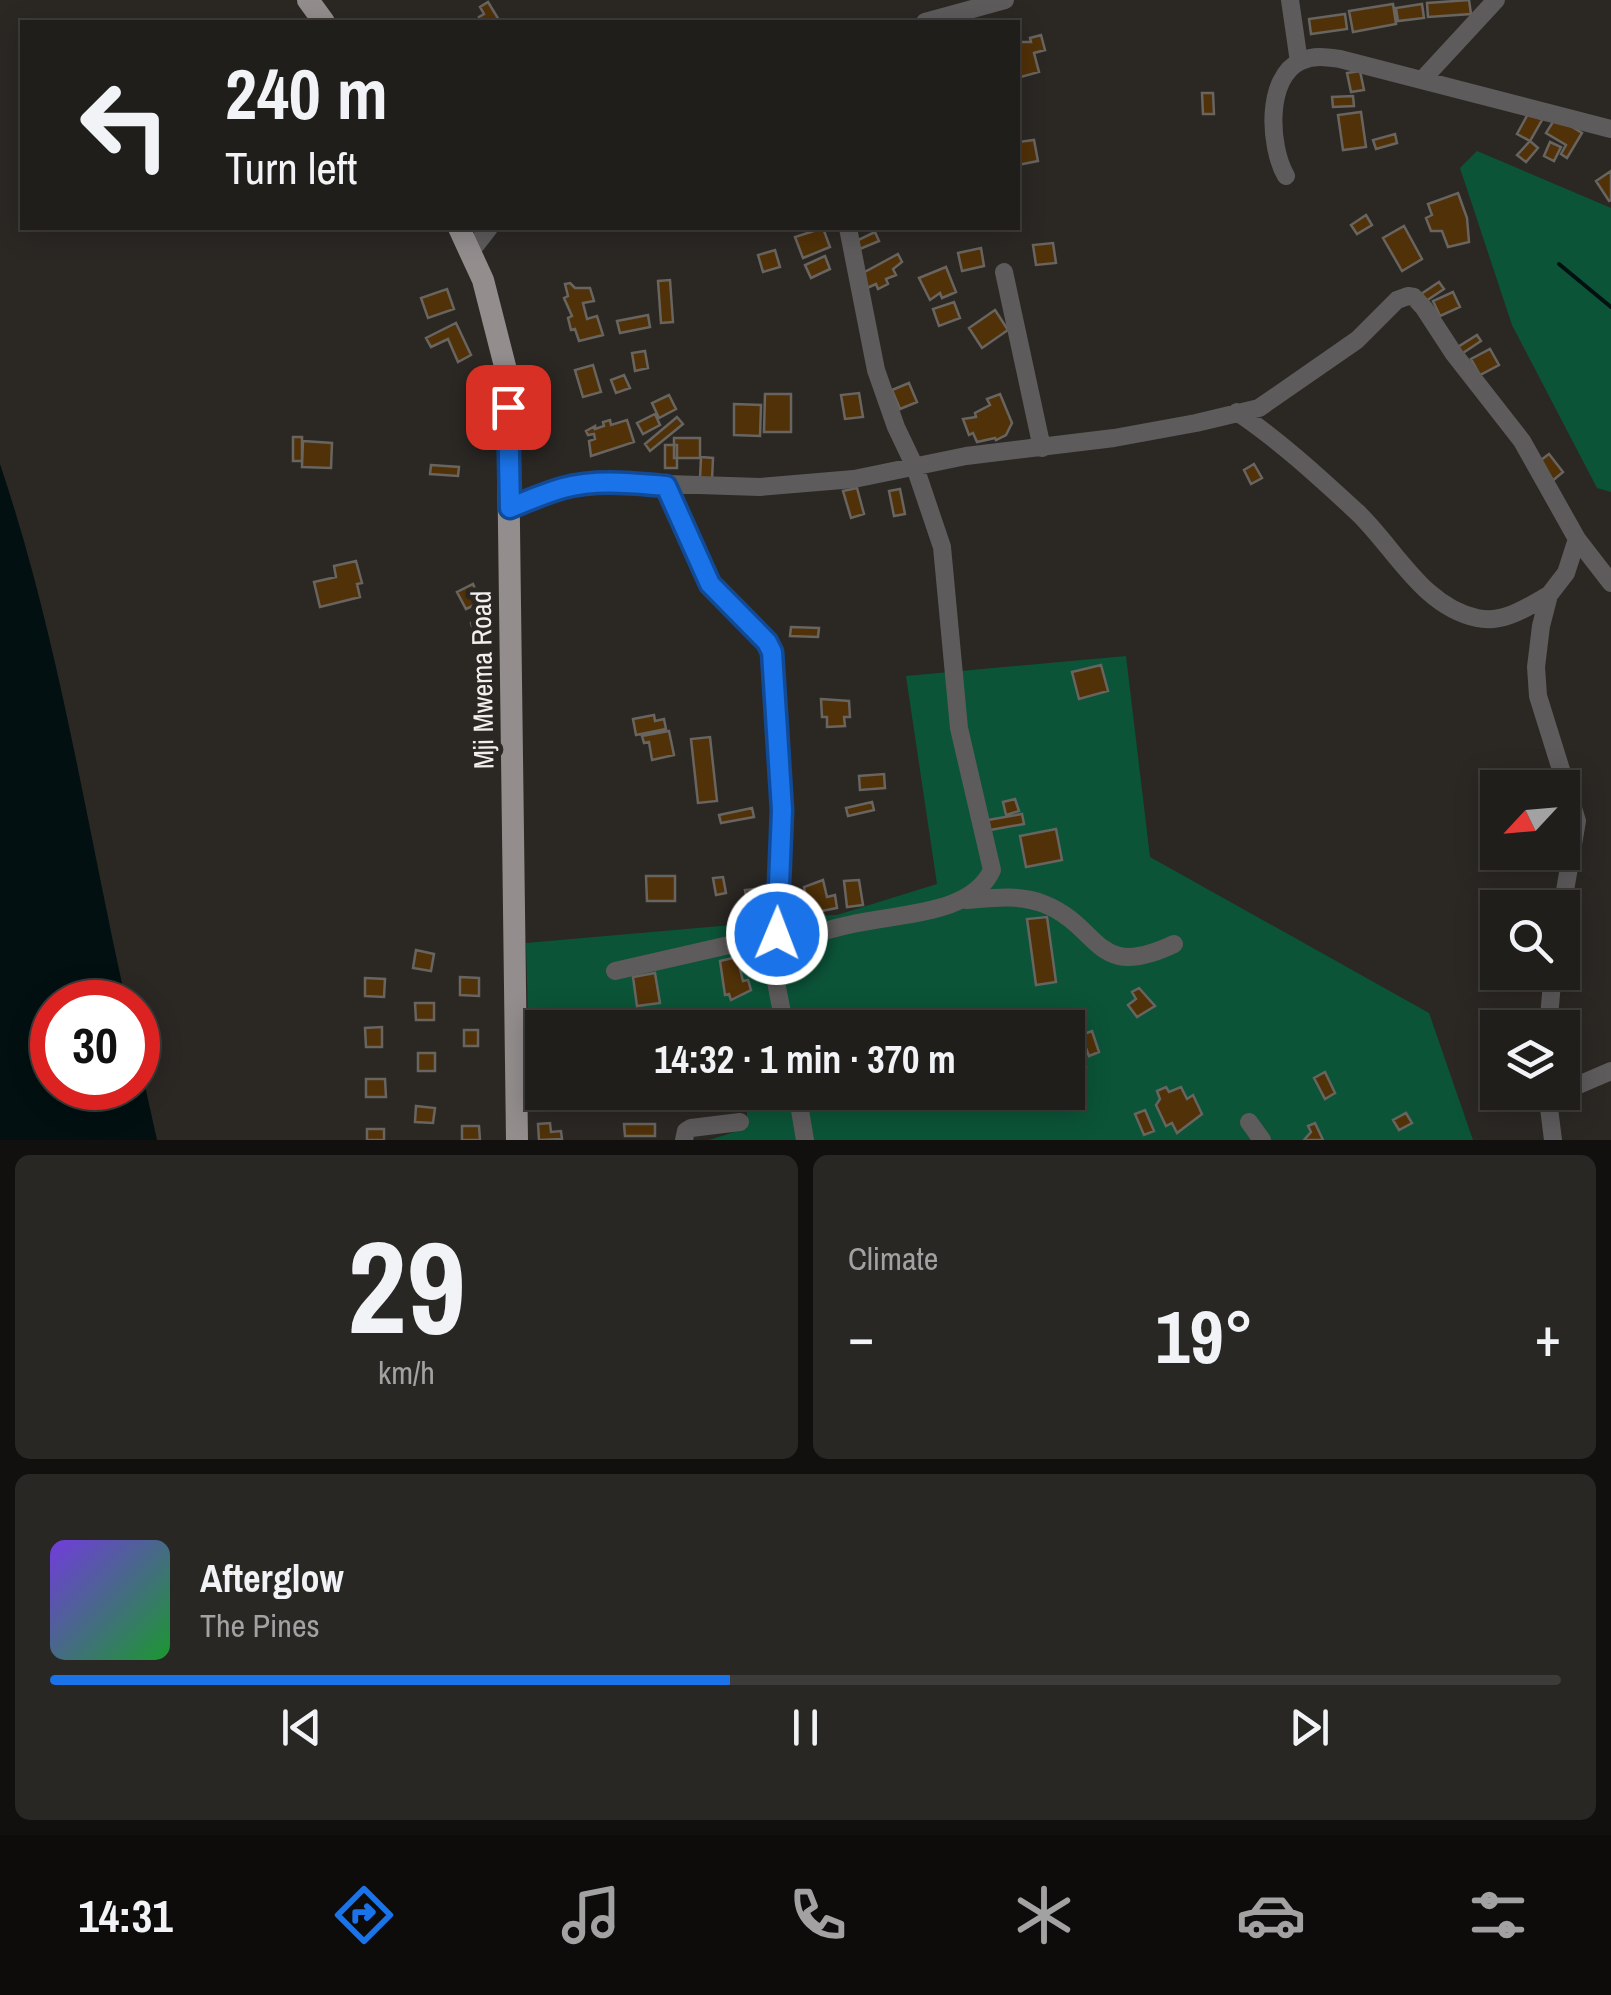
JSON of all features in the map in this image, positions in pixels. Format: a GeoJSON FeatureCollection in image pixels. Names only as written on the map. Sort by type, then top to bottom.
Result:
{"type":"FeatureCollection","features":[{"type":"Feature","properties":{"kind":"main road","name":"Mji Mwema Road"},"geometry":{"type":"LineString","coordinates":[[459,230],[471,251],[496,322],[507,374],[517,1140]]}},
{"type":"Feature","properties":{"kind":"street"},"geometry":{"type":"LineString","coordinates":[[932,20],[1005,0]]}},
{"type":"Feature","properties":{"kind":"street"},"geometry":{"type":"LineString","coordinates":[[1290,0],[1299,62]]}},
{"type":"Feature","properties":{"kind":"street"},"geometry":{"type":"LineString","coordinates":[[1422,80],[1496,0]]}},
{"type":"Feature","properties":{"kind":"street"},"geometry":{"type":"LineString","coordinates":[[1286,176],[1276,160],[1272,141],[1281,81],[1289,68],[1315,56],[1611,128]]}},
{"type":"Feature","properties":{"kind":"street"},"geometry":{"type":"LineString","coordinates":[[471,251],[487,230]]}},
{"type":"Feature","properties":{"kind":"street"},"geometry":{"type":"LineString","coordinates":[[848,230],[876,370],[942,546],[959,728],[992,870],[986,882],[963,900]]}},
{"type":"Feature","properties":{"kind":"street"},"geometry":{"type":"LineString","coordinates":[[1004,272],[1042,448]]}},
{"type":"Feature","properties":{"kind":"street"},"geometry":{"type":"LineString","coordinates":[[510,508],[562,488],[607,482],[760,487],[854,479],[966,456],[1163,430],[1260,408],[1357,340],[1398,300],[1414,297],[1522,441],[1576,538],[1611,583]]}},
{"type":"Feature","properties":{"kind":"street"},"geometry":{"type":"LineString","coordinates":[[1237,412],[1359,514],[1424,588],[1443,603],[1479,619],[1498,620],[1550,595]]}},
{"type":"Feature","properties":{"kind":"street"},"geometry":{"type":"LineString","coordinates":[[666,486],[710,584],[772,652],[782,810],[776,966],[782,1010]]}},
{"type":"Feature","properties":{"kind":"street"},"geometry":{"type":"LineString","coordinates":[[1565,890],[1576,821],[1538,696],[1536,667],[1550,595],[1566,573],[1576,538]]}},
{"type":"Feature","properties":{"kind":"street"},"geometry":{"type":"LineString","coordinates":[[776,966],[784,954],[812,935],[963,900],[1014,897],[1042,903],[1062,913],[1092,943],[1124,958],[1150,955],[1174,944]]}},
{"type":"Feature","properties":{"kind":"street"},"geometry":{"type":"LineString","coordinates":[[615,972],[777,934]]}},
{"type":"Feature","properties":{"kind":"street"},"geometry":{"type":"LineString","coordinates":[[516,1066],[525,1065]]}},
{"type":"Feature","properties":{"kind":"street"},"geometry":{"type":"LineString","coordinates":[[1580,1084],[1611,1071]]}},
{"type":"Feature","properties":{"kind":"street"},"geometry":{"type":"LineString","coordinates":[[800,1110],[804,1140]]}},
{"type":"Feature","properties":{"kind":"street"},"geometry":{"type":"LineString","coordinates":[[1553,1140],[1554,1110]]}},
{"type":"Feature","properties":{"kind":"street"},"geometry":{"type":"LineString","coordinates":[[684,1140],[691,1128],[740,1122]]}},
{"type":"Feature","properties":{"kind":"street"},"geometry":{"type":"LineString","coordinates":[[1249,1122],[1262,1140]]}},
{"type":"Feature","properties":{"kind":"green space"},"geometry":{"type":"Polygon","coordinates":[[[1477,151],[1611,208],[1611,492],[1597,488],[1512,325],[1460,168],[1477,151]]]}},
{"type":"Feature","properties":{"kind":"green space"},"geometry":{"type":"Polygon","coordinates":[[[1126,656],[1150,857],[1429,1013],[1473,1140],[709,1140],[747,1128],[747,1110],[1085,1110],[1085,1010],[528,1010],[526,943],[837,915],[937,884],[906,676],[1126,656]]]}},
{"type":"Feature","properties":{"kind":"shaded area"},"geometry":{"type":"Polygon","coordinates":[[[0,464],[55,664],[121,980],[30,980],[30,1110],[150,1110],[157,1140],[0,1140],[0,464]]]}},
{"type":"Feature","properties":{"kind":"building"},"geometry":{"type":"Polygon","coordinates":[[[1469,0],[1471,14],[1428,17],[1427,3],[1469,0]]]}},
{"type":"Feature","properties":{"kind":"building"},"geometry":{"type":"Polygon","coordinates":[[[488,2],[499,20],[481,20],[479,17],[484,14],[480,7],[488,2]]]}},
{"type":"Feature","properties":{"kind":"building"},"geometry":{"type":"Polygon","coordinates":[[[1393,4],[1396,24],[1353,32],[1349,11],[1393,4]]]}},
{"type":"Feature","properties":{"kind":"building"},"geometry":{"type":"Polygon","coordinates":[[[1422,4],[1424,18],[1398,21],[1396,8],[1422,4]]]}},
{"type":"Feature","properties":{"kind":"building"},"geometry":{"type":"Polygon","coordinates":[[[1345,14],[1347,29],[1311,34],[1309,19],[1345,14]]]}},
{"type":"Feature","properties":{"kind":"building"},"geometry":{"type":"Polygon","coordinates":[[[1041,35],[1045,50],[1034,53],[1039,72],[1021,77],[1020,42],[1031,42],[1030,38],[1041,35]]]}},
{"type":"Feature","properties":{"kind":"building"},"geometry":{"type":"Polygon","coordinates":[[[1360,71],[1364,90],[1351,92],[1347,73],[1360,71]]]}},
{"type":"Feature","properties":{"kind":"building"},"geometry":{"type":"Polygon","coordinates":[[[1202,93],[1213,93],[1214,114],[1203,114],[1202,93]]]}},
{"type":"Feature","properties":{"kind":"building"},"geometry":{"type":"Polygon","coordinates":[[[1353,96],[1354,106],[1333,107],[1332,97],[1353,96]]]}},
{"type":"Feature","properties":{"kind":"building"},"geometry":{"type":"Polygon","coordinates":[[[1361,112],[1366,147],[1343,150],[1338,115],[1361,112]]]}},
{"type":"Feature","properties":{"kind":"building"},"geometry":{"type":"Polygon","coordinates":[[[1529,112],[1542,120],[1530,141],[1517,134],[1529,112]]]}},
{"type":"Feature","properties":{"kind":"building"},"geometry":{"type":"Polygon","coordinates":[[[1556,117],[1582,133],[1567,158],[1561,154],[1566,145],[1546,133],[1556,117]]]}},
{"type":"Feature","properties":{"kind":"building"},"geometry":{"type":"Polygon","coordinates":[[[1395,134],[1397,143],[1376,149],[1373,140],[1395,134]]]}},
{"type":"Feature","properties":{"kind":"building"},"geometry":{"type":"Polygon","coordinates":[[[1034,140],[1038,161],[1020,165],[1020,142],[1034,140]]]}},
{"type":"Feature","properties":{"kind":"building"},"geometry":{"type":"Polygon","coordinates":[[[1530,141],[1538,148],[1526,162],[1517,155],[1530,141]]]}},
{"type":"Feature","properties":{"kind":"building"},"geometry":{"type":"Polygon","coordinates":[[[1550,142],[1561,147],[1554,161],[1544,156],[1550,142]]]}},
{"type":"Feature","properties":{"kind":"building"},"geometry":{"type":"Polygon","coordinates":[[[1611,171],[1611,200],[1609,201],[1596,181],[1611,171]]]}},
{"type":"Feature","properties":{"kind":"building"},"geometry":{"type":"Polygon","coordinates":[[[1458,193],[1467,218],[1469,242],[1448,247],[1442,231],[1431,231],[1426,218],[1432,215],[1428,204],[1458,193]]]}},
{"type":"Feature","properties":{"kind":"building"},"geometry":{"type":"Polygon","coordinates":[[[1366,215],[1372,225],[1357,234],[1351,225],[1366,215]]]}},
{"type":"Feature","properties":{"kind":"building"},"geometry":{"type":"Polygon","coordinates":[[[1404,226],[1422,259],[1402,271],[1383,238],[1404,226]]]}},
{"type":"Feature","properties":{"kind":"building"},"geometry":{"type":"Polygon","coordinates":[[[824,230],[830,247],[803,258],[795,237],[824,230]]]}},
{"type":"Feature","properties":{"kind":"building"},"geometry":{"type":"Polygon","coordinates":[[[875,232],[879,241],[860,249],[856,241],[875,232]]]}},
{"type":"Feature","properties":{"kind":"building"},"geometry":{"type":"Polygon","coordinates":[[[1053,243],[1056,263],[1036,265],[1033,245],[1053,243]]]}},
{"type":"Feature","properties":{"kind":"building"},"geometry":{"type":"Polygon","coordinates":[[[981,248],[984,266],[962,271],[958,253],[981,248]]]}},
{"type":"Feature","properties":{"kind":"building"},"geometry":{"type":"Polygon","coordinates":[[[775,250],[780,267],[763,272],[758,255],[775,250]]]}},
{"type":"Feature","properties":{"kind":"building"},"geometry":{"type":"Polygon","coordinates":[[[898,254],[902,262],[893,269],[896,275],[886,279],[888,284],[878,289],[876,284],[867,288],[861,274],[898,254]]]}},
{"type":"Feature","properties":{"kind":"building"},"geometry":{"type":"Polygon","coordinates":[[[825,256],[830,269],[811,278],[805,265],[825,256]]]}},
{"type":"Feature","properties":{"kind":"building"},"geometry":{"type":"Polygon","coordinates":[[[946,267],[956,292],[942,298],[940,293],[930,300],[919,278],[946,267]]]}},
{"type":"Feature","properties":{"kind":"building"},"geometry":{"type":"Polygon","coordinates":[[[670,280],[673,322],[661,323],[658,281],[670,280]]]}},
{"type":"Feature","properties":{"kind":"building"},"geometry":{"type":"Polygon","coordinates":[[[1439,282],[1444,289],[1423,303],[1418,296],[1439,282]]]}},
{"type":"Feature","properties":{"kind":"building"},"geometry":{"type":"Polygon","coordinates":[[[565,284],[575,288],[590,288],[594,301],[583,303],[587,319],[597,316],[603,335],[579,341],[575,329],[571,330],[568,318],[572,316],[564,298],[568,296],[565,284]]]}},
{"type":"Feature","properties":{"kind":"building"},"geometry":{"type":"Polygon","coordinates":[[[447,289],[454,309],[428,318],[421,298],[447,289]]]}},
{"type":"Feature","properties":{"kind":"building"},"geometry":{"type":"Polygon","coordinates":[[[1453,292],[1460,307],[1440,316],[1433,301],[1453,292]]]}},
{"type":"Feature","properties":{"kind":"building"},"geometry":{"type":"Polygon","coordinates":[[[954,302],[960,318],[939,326],[933,309],[954,302]]]}},
{"type":"Feature","properties":{"kind":"building"},"geometry":{"type":"Polygon","coordinates":[[[995,310],[1008,330],[982,348],[969,328],[995,310]]]}},
{"type":"Feature","properties":{"kind":"building"},"geometry":{"type":"Polygon","coordinates":[[[648,315],[650,327],[620,333],[617,321],[648,315]]]}},
{"type":"Feature","properties":{"kind":"building"},"geometry":{"type":"Polygon","coordinates":[[[456,323],[471,355],[458,362],[448,339],[431,347],[426,338],[456,323]]]}},
{"type":"Feature","properties":{"kind":"building"},"geometry":{"type":"Polygon","coordinates":[[[1477,335],[1481,341],[1457,357],[1453,350],[1477,335]]]}},
{"type":"Feature","properties":{"kind":"building"},"geometry":{"type":"Polygon","coordinates":[[[1490,349],[1499,365],[1480,375],[1471,359],[1490,349]]]}},
{"type":"Feature","properties":{"kind":"building"},"geometry":{"type":"Polygon","coordinates":[[[645,351],[648,368],[635,371],[632,353],[645,351]]]}},
{"type":"Feature","properties":{"kind":"building"},"geometry":{"type":"Polygon","coordinates":[[[593,365],[601,392],[583,397],[575,370],[593,365]]]}},
{"type":"Feature","properties":{"kind":"building"},"geometry":{"type":"Polygon","coordinates":[[[624,375],[630,388],[616,393],[611,380],[624,375]]]}},
{"type":"Feature","properties":{"kind":"building"},"geometry":{"type":"Polygon","coordinates":[[[909,383],[917,402],[900,409],[892,390],[909,383]]]}},
{"type":"Feature","properties":{"kind":"building"},"geometry":{"type":"Polygon","coordinates":[[[859,393],[863,417],[845,419],[841,395],[859,393]]]}},
{"type":"Feature","properties":{"kind":"building"},"geometry":{"type":"Polygon","coordinates":[[[765,394],[791,394],[791,432],[764,432],[765,394]]]}},
{"type":"Feature","properties":{"kind":"building"},"geometry":{"type":"Polygon","coordinates":[[[1000,394],[1012,423],[1006,435],[977,442],[973,433],[969,435],[963,419],[976,417],[975,413],[990,405],[987,399],[1000,394]]]}},
{"type":"Feature","properties":{"kind":"building"},"geometry":{"type":"Polygon","coordinates":[[[669,395],[676,409],[659,418],[652,403],[669,395]]]}},
{"type":"Feature","properties":{"kind":"building"},"geometry":{"type":"Polygon","coordinates":[[[734,404],[761,405],[760,436],[734,435],[734,404]]]}},
{"type":"Feature","properties":{"kind":"building"},"geometry":{"type":"Polygon","coordinates":[[[655,414],[660,425],[643,434],[637,423],[655,414]]]}},
{"type":"Feature","properties":{"kind":"building"},"geometry":{"type":"Polygon","coordinates":[[[677,417],[683,424],[650,451],[645,444],[677,417]]]}},
{"type":"Feature","properties":{"kind":"building"},"geometry":{"type":"Polygon","coordinates":[[[610,420],[611,425],[627,420],[634,442],[591,456],[589,441],[595,439],[594,434],[588,435],[586,431],[610,420]]]}},
{"type":"Feature","properties":{"kind":"building"},"geometry":{"type":"Polygon","coordinates":[[[293,437],[302,437],[302,461],[293,461],[293,437]]]}},
{"type":"Feature","properties":{"kind":"building"},"geometry":{"type":"Polygon","coordinates":[[[674,438],[700,438],[700,458],[674,458],[674,438]]]}},
{"type":"Feature","properties":{"kind":"building"},"geometry":{"type":"Polygon","coordinates":[[[303,441],[332,443],[331,468],[302,467],[303,441]]]}},
{"type":"Feature","properties":{"kind":"building"},"geometry":{"type":"Polygon","coordinates":[[[665,445],[677,445],[677,468],[665,468],[665,445]]]}},
{"type":"Feature","properties":{"kind":"building"},"geometry":{"type":"Polygon","coordinates":[[[1549,454],[1563,472],[1551,482],[1537,463],[1549,454]]]}},
{"type":"Feature","properties":{"kind":"building"},"geometry":{"type":"Polygon","coordinates":[[[701,457],[713,458],[712,480],[700,479],[701,457]]]}},
{"type":"Feature","properties":{"kind":"building"},"geometry":{"type":"Polygon","coordinates":[[[1254,464],[1262,478],[1251,484],[1244,470],[1254,464]]]}},
{"type":"Feature","properties":{"kind":"building"},"geometry":{"type":"Polygon","coordinates":[[[431,465],[459,467],[458,476],[430,474],[431,465]]]}},
{"type":"Feature","properties":{"kind":"building"},"geometry":{"type":"Polygon","coordinates":[[[857,488],[864,514],[851,518],[843,491],[857,488]]]}},
{"type":"Feature","properties":{"kind":"building"},"geometry":{"type":"Polygon","coordinates":[[[900,489],[905,514],[894,516],[889,491],[900,489]]]}},
{"type":"Feature","properties":{"kind":"building"},"geometry":{"type":"Polygon","coordinates":[[[356,561],[362,583],[357,584],[360,597],[320,607],[314,582],[336,577],[334,566],[356,561]]]}},
{"type":"Feature","properties":{"kind":"building"},"geometry":{"type":"Polygon","coordinates":[[[473,584],[481,602],[466,609],[457,592],[473,584]]]}},
{"type":"Feature","properties":{"kind":"building"},"geometry":{"type":"Polygon","coordinates":[[[485,617],[489,628],[474,633],[471,623],[485,617]]]}},
{"type":"Feature","properties":{"kind":"building"},"geometry":{"type":"Polygon","coordinates":[[[791,627],[819,628],[818,637],[790,636],[791,627]]]}},
{"type":"Feature","properties":{"kind":"building"},"geometry":{"type":"Polygon","coordinates":[[[1101,665],[1108,691],[1079,699],[1072,672],[1101,665]]]}},
{"type":"Feature","properties":{"kind":"building"},"geometry":{"type":"Polygon","coordinates":[[[821,699],[849,701],[850,717],[844,717],[845,726],[827,727],[821,699]]]}},
{"type":"Feature","properties":{"kind":"building"},"geometry":{"type":"Polygon","coordinates":[[[654,715],[655,721],[664,719],[666,729],[636,735],[633,719],[654,715]]]}},
{"type":"Feature","properties":{"kind":"building"},"geometry":{"type":"Polygon","coordinates":[[[669,731],[674,755],[652,760],[649,742],[644,743],[642,736],[669,731]]]}},
{"type":"Feature","properties":{"kind":"building"},"geometry":{"type":"Polygon","coordinates":[[[710,737],[717,801],[698,803],[691,739],[710,737]]]}},
{"type":"Feature","properties":{"kind":"building"},"geometry":{"type":"Polygon","coordinates":[[[884,774],[885,788],[860,790],[859,776],[884,774]]]}},
{"type":"Feature","properties":{"kind":"building"},"geometry":{"type":"Polygon","coordinates":[[[1015,799],[1019,811],[1006,815],[1003,802],[1015,799]]]}},
{"type":"Feature","properties":{"kind":"building"},"geometry":{"type":"Polygon","coordinates":[[[872,802],[874,810],[848,816],[846,808],[872,802]]]}},
{"type":"Feature","properties":{"kind":"building"},"geometry":{"type":"Polygon","coordinates":[[[752,808],[754,817],[721,823],[719,815],[752,808]]]}},
{"type":"Feature","properties":{"kind":"building"},"geometry":{"type":"Polygon","coordinates":[[[1022,814],[1024,824],[990,830],[988,820],[1022,814]]]}},
{"type":"Feature","properties":{"kind":"building"},"geometry":{"type":"Polygon","coordinates":[[[1056,829],[1062,860],[1026,867],[1020,836],[1056,829]]]}},
{"type":"Feature","properties":{"kind":"building"},"geometry":{"type":"Polygon","coordinates":[[[646,876],[675,876],[675,901],[647,901],[646,876]]]}},
{"type":"Feature","properties":{"kind":"building"},"geometry":{"type":"Polygon","coordinates":[[[723,877],[726,893],[716,895],[713,878],[723,877]]]}},
{"type":"Feature","properties":{"kind":"building"},"geometry":{"type":"Polygon","coordinates":[[[823,880],[827,897],[835,895],[837,908],[806,914],[804,908],[809,907],[808,903],[801,905],[799,894],[805,893],[804,887],[823,880]]]}},
{"type":"Feature","properties":{"kind":"building"},"geometry":{"type":"Polygon","coordinates":[[[859,880],[863,905],[847,907],[844,881],[859,880]]]}},
{"type":"Feature","properties":{"kind":"building"},"geometry":{"type":"Polygon","coordinates":[[[765,888],[767,900],[747,902],[745,890],[765,888]]]}},
{"type":"Feature","properties":{"kind":"building"},"geometry":{"type":"Polygon","coordinates":[[[1047,917],[1056,982],[1036,985],[1027,919],[1047,917]]]}},
{"type":"Feature","properties":{"kind":"building"},"geometry":{"type":"Polygon","coordinates":[[[416,950],[434,954],[431,971],[413,968],[416,950]]]}},
{"type":"Feature","properties":{"kind":"building"},"geometry":{"type":"Polygon","coordinates":[[[737,957],[743,981],[748,980],[751,990],[731,1000],[729,994],[725,995],[720,961],[737,957]]]}},
{"type":"Feature","properties":{"kind":"building"},"geometry":{"type":"Polygon","coordinates":[[[655,973],[660,1003],[637,1006],[633,977],[655,973]]]}},
{"type":"Feature","properties":{"kind":"building"},"geometry":{"type":"Polygon","coordinates":[[[460,977],[479,978],[479,996],[460,995],[460,977]]]}},
{"type":"Feature","properties":{"kind":"building"},"geometry":{"type":"Polygon","coordinates":[[[365,978],[385,979],[384,997],[365,996],[365,978]]]}},
{"type":"Feature","properties":{"kind":"building"},"geometry":{"type":"Polygon","coordinates":[[[1139,988],[1155,1006],[1137,1017],[1128,1005],[1136,999],[1132,992],[1139,988]]]}},
{"type":"Feature","properties":{"kind":"building"},"geometry":{"type":"Polygon","coordinates":[[[415,1003],[434,1003],[434,1020],[416,1020],[415,1003]]]}},
{"type":"Feature","properties":{"kind":"building"},"geometry":{"type":"Polygon","coordinates":[[[382,1027],[382,1047],[366,1047],[365,1028],[382,1027]]]}},
{"type":"Feature","properties":{"kind":"building"},"geometry":{"type":"Polygon","coordinates":[[[464,1030],[478,1030],[478,1046],[464,1046],[464,1030]]]}},
{"type":"Feature","properties":{"kind":"building"},"geometry":{"type":"Polygon","coordinates":[[[1092,1031],[1099,1052],[1089,1056],[1085,1034],[1092,1031]]]}},
{"type":"Feature","properties":{"kind":"building"},"geometry":{"type":"Polygon","coordinates":[[[418,1053],[435,1053],[435,1071],[418,1071],[418,1053]]]}},
{"type":"Feature","properties":{"kind":"building"},"geometry":{"type":"Polygon","coordinates":[[[1325,1072],[1335,1093],[1325,1099],[1314,1078],[1325,1072]]]}},
{"type":"Feature","properties":{"kind":"building"},"geometry":{"type":"Polygon","coordinates":[[[366,1079],[385,1079],[386,1097],[366,1097],[366,1079]]]}},
{"type":"Feature","properties":{"kind":"building"},"geometry":{"type":"Polygon","coordinates":[[[1166,1087],[1169,1092],[1181,1087],[1187,1099],[1193,1095],[1202,1114],[1177,1133],[1172,1123],[1166,1126],[1156,1105],[1160,1099],[1157,1091],[1166,1087]]]}},
{"type":"Feature","properties":{"kind":"building"},"geometry":{"type":"Polygon","coordinates":[[[416,1106],[435,1108],[433,1123],[415,1122],[416,1106]]]}},
{"type":"Feature","properties":{"kind":"building"},"geometry":{"type":"Polygon","coordinates":[[[1145,1110],[1154,1131],[1144,1135],[1135,1114],[1145,1110]]]}},
{"type":"Feature","properties":{"kind":"building"},"geometry":{"type":"Polygon","coordinates":[[[1406,1113],[1412,1123],[1399,1130],[1393,1120],[1406,1113]]]}},
{"type":"Feature","properties":{"kind":"building"},"geometry":{"type":"Polygon","coordinates":[[[550,1123],[551,1132],[561,1131],[562,1139],[539,1140],[538,1124],[550,1123]]]}},
{"type":"Feature","properties":{"kind":"building"},"geometry":{"type":"Polygon","coordinates":[[[1315,1123],[1323,1140],[1304,1140],[1311,1132],[1308,1126],[1315,1123]]]}},
{"type":"Feature","properties":{"kind":"building"},"geometry":{"type":"Polygon","coordinates":[[[624,1124],[655,1124],[655,1136],[625,1136],[624,1124]]]}},
{"type":"Feature","properties":{"kind":"building"},"geometry":{"type":"Polygon","coordinates":[[[462,1126],[479,1126],[480,1140],[462,1140],[462,1126]]]}},
{"type":"Feature","properties":{"kind":"building"},"geometry":{"type":"Polygon","coordinates":[[[367,1129],[384,1129],[384,1140],[367,1140],[367,1129]]]}},
{"type":"Feature","properties":{"kind":"waterway"},"geometry":{"type":"LineString","coordinates":[[1559,264],[1611,307]]}},
{"type":"Feature","properties":{"kind":"route"},"geometry":{"type":"LineString","coordinates":[[508,407],[510,508],[562,488],[582,485],[607,482],[666,486],[710,584],[767,642],[772,652],[782,810],[777,934]]}}]}
